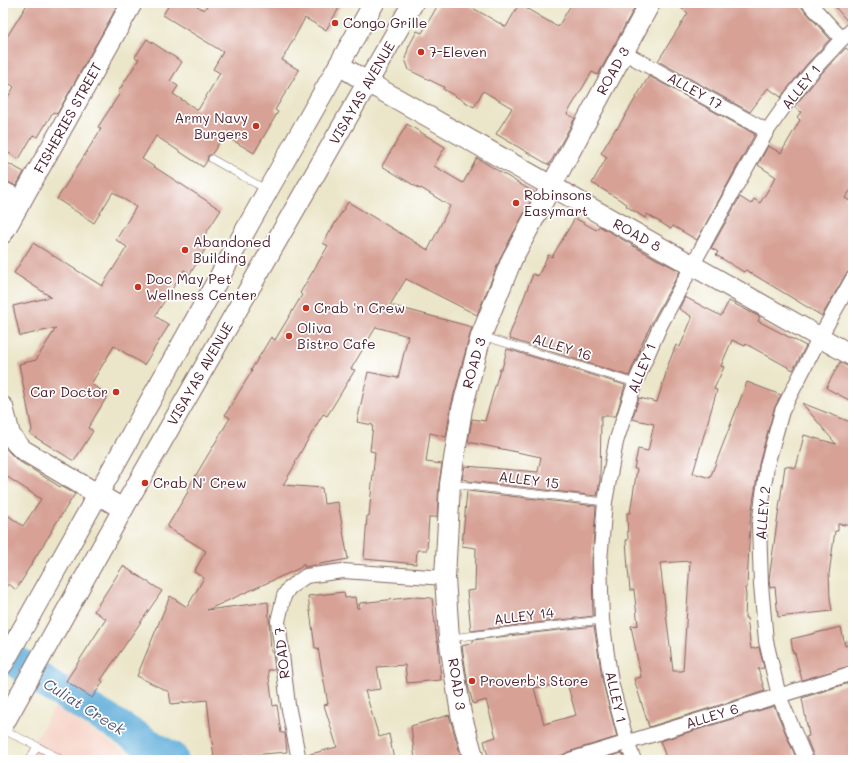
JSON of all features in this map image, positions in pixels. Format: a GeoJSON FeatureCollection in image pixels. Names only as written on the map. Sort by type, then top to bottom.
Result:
{"type":"FeatureCollection","features":[{"type":"Feature","properties":{"kind":"street","name":"FISHERIES STREET"},"geometry":{"type":"LineString","coordinates":[[3,233],[132,3]]}},
{"type":"Feature","properties":{"kind":"street"},"geometry":{"type":"LineString","coordinates":[[3,664],[374,3]]}},
{"type":"Feature","properties":{"kind":"street","name":"VISAYAS AVENUE"},"geometry":{"type":"LineString","coordinates":[[3,725],[123,508],[413,3]]}},
{"type":"Feature","properties":{"kind":"street","name":"ROAD 3"},"geometry":{"type":"LineString","coordinates":[[474,760],[461,714],[449,638],[445,578],[450,484],[462,409],[481,336],[512,259],[650,3]]}},
{"type":"Feature","properties":{"kind":"street"},"geometry":{"type":"LineString","coordinates":[[809,3],[842,39]]}},
{"type":"Feature","properties":{"kind":"street","name":"ALLEY 1"},"geometry":{"type":"LineString","coordinates":[[634,760],[627,742],[611,682],[602,620],[600,561],[605,502],[616,442],[634,383],[661,324],[767,131],[791,97],[814,69],[853,29]]}},
{"type":"Feature","properties":{"kind":"street","name":"ALLEY 17"},"geometry":{"type":"LineString","coordinates":[[623,52],[767,131]]}},
{"type":"Feature","properties":{"kind":"street","name":"ROAD 8"},"geometry":{"type":"LineString","coordinates":[[339,65],[550,186],[820,336],[853,356]]}},
{"type":"Feature","properties":{"kind":"street"},"geometry":{"type":"LineString","coordinates":[[3,192],[21,201]]}},
{"type":"Feature","properties":{"kind":"street","name":"ALLEY 2"},"geometry":{"type":"LineString","coordinates":[[806,760],[779,696],[766,641],[761,584],[759,525],[767,465],[782,411],[820,336],[853,278]]}},
{"type":"Feature","properties":{"kind":"street"},"geometry":{"type":"LineString","coordinates":[[3,407],[10,435],[23,450],[123,508]]}},
{"type":"Feature","properties":{"kind":"street"},"geometry":{"type":"LineString","coordinates":[[65,552],[91,568]]}},
{"type":"Feature","properties":{"kind":"street","name":"ROAD 7"},"geometry":{"type":"LineString","coordinates":[[299,760],[288,705],[278,621],[284,596],[289,588],[306,576],[343,571],[445,578]]}},
{"type":"Feature","properties":{"kind":"street","name":"ALLEY 6"},"geometry":{"type":"LineString","coordinates":[[570,760],[853,673]]}},
{"type":"Feature","properties":{"kind":"lane"},"geometry":{"type":"LineString","coordinates":[[212,159],[268,190]]}},
{"type":"Feature","properties":{"kind":"lane","name":"ALLEY 16"},"geometry":{"type":"LineString","coordinates":[[481,336],[634,383]]}},
{"type":"Feature","properties":{"kind":"lane","name":"ALLEY 15"},"geometry":{"type":"LineString","coordinates":[[450,484],[605,502]]}},
{"type":"Feature","properties":{"kind":"lane","name":"ALLEY 14"},"geometry":{"type":"LineString","coordinates":[[449,638],[602,620]]}},
{"type":"Feature","properties":{"kind":"lane"},"geometry":{"type":"LineString","coordinates":[[3,730],[62,760]]}},
{"type":"Feature","properties":{"kind":"lane"},"geometry":{"type":"LineString","coordinates":[[29,760],[37,746]]}},
{"type":"Feature","properties":{"kind":"shaded area"},"geometry":{"type":"Polygon","coordinates":[[[55,707],[138,760],[23,760],[55,707]]]}},
{"type":"Feature","properties":{"kind":"building"},"geometry":{"type":"Polygon","coordinates":[[[28,3],[119,3],[57,114],[53,112],[38,137],[33,135],[19,159],[3,150],[3,105],[14,87],[3,79],[3,43],[28,3]]]}},
{"type":"Feature","properties":{"kind":"building"},"geometry":{"type":"Polygon","coordinates":[[[170,3],[192,3],[204,10],[209,3],[342,3],[326,30],[305,18],[282,60],[299,70],[275,110],[278,112],[254,153],[224,135],[212,154],[208,156],[203,167],[156,136],[142,159],[221,210],[202,239],[209,243],[190,274],[184,270],[155,316],[169,325],[144,365],[114,346],[91,384],[108,395],[88,428],[93,431],[74,461],[30,434],[32,430],[19,364],[36,360],[56,328],[20,336],[13,306],[51,297],[14,273],[33,243],[102,286],[127,247],[116,240],[136,207],[113,192],[94,223],[57,199],[101,129],[98,127],[120,93],[118,92],[139,59],[135,57],[147,39],[182,62],[170,81],[178,86],[173,94],[198,110],[220,73],[213,69],[223,52],[163,15],[170,3]]]}},
{"type":"Feature","properties":{"kind":"building"},"geometry":{"type":"Polygon","coordinates":[[[439,3],[464,3],[506,27],[519,4],[558,27],[572,3],[637,3],[598,75],[592,72],[567,114],[575,118],[549,165],[496,134],[512,108],[483,91],[474,107],[443,89],[444,87],[409,70],[405,59],[409,46],[417,31],[422,33],[439,3]]]}},
{"type":"Feature","properties":{"kind":"building"},"geometry":{"type":"Polygon","coordinates":[[[674,3],[798,3],[830,39],[807,64],[781,97],[768,88],[750,112],[658,61],[688,13],[674,3]]]}},
{"type":"Feature","properties":{"kind":"building"},"geometry":{"type":"Polygon","coordinates":[[[832,3],[853,3],[853,21],[848,22],[832,3]]]}},
{"type":"Feature","properties":{"kind":"building"},"geometry":{"type":"Polygon","coordinates":[[[846,48],[853,54],[853,187],[845,198],[853,203],[853,270],[846,274],[822,316],[746,270],[744,272],[716,255],[718,252],[711,248],[740,197],[751,204],[754,199],[760,203],[776,177],[758,165],[768,146],[781,153],[800,120],[797,117],[801,112],[794,107],[820,75],[846,48]]]}},
{"type":"Feature","properties":{"kind":"building"},"geometry":{"type":"Polygon","coordinates":[[[649,76],[755,134],[697,240],[673,226],[671,229],[647,214],[645,218],[626,206],[627,204],[592,183],[607,157],[601,153],[649,76]]]}},
{"type":"Feature","properties":{"kind":"building"},"geometry":{"type":"Polygon","coordinates":[[[407,124],[445,147],[434,166],[463,183],[477,158],[535,193],[502,254],[477,315],[406,279],[390,305],[472,327],[451,406],[446,437],[430,433],[426,462],[442,464],[439,483],[437,517],[429,517],[427,550],[417,550],[416,564],[364,559],[367,516],[369,516],[375,452],[370,451],[373,425],[357,422],[368,372],[398,378],[408,336],[376,327],[351,369],[355,370],[327,416],[323,414],[283,485],[322,488],[324,504],[338,502],[348,559],[304,567],[304,563],[300,568],[207,610],[268,602],[271,652],[273,652],[275,670],[268,670],[273,706],[277,705],[281,733],[285,733],[287,752],[214,758],[207,700],[171,704],[169,692],[137,676],[170,596],[187,607],[204,578],[194,572],[206,551],[167,527],[230,418],[225,415],[252,371],[251,370],[271,337],[275,340],[302,295],[300,293],[328,246],[323,243],[348,202],[428,250],[450,206],[382,166],[407,124]]]}},
{"type":"Feature","properties":{"kind":"building"},"geometry":{"type":"Polygon","coordinates":[[[7,163],[24,172],[16,186],[3,181],[3,170],[7,163]]]}},
{"type":"Feature","properties":{"kind":"building"},"geometry":{"type":"Polygon","coordinates":[[[575,218],[596,230],[599,226],[680,271],[653,320],[629,376],[510,339],[509,336],[533,274],[538,276],[548,255],[552,257],[575,218]]]}},
{"type":"Feature","properties":{"kind":"building"},"geometry":{"type":"Polygon","coordinates":[[[685,297],[721,316],[729,301],[760,317],[758,321],[806,346],[793,370],[746,344],[745,346],[732,340],[721,366],[724,367],[714,389],[717,390],[693,473],[710,478],[747,382],[781,395],[774,409],[759,464],[750,522],[747,588],[745,588],[745,618],[747,618],[751,649],[759,647],[764,668],[758,669],[765,691],[649,727],[634,679],[641,677],[631,626],[638,625],[634,590],[630,590],[626,540],[628,540],[627,513],[630,513],[637,469],[634,469],[638,449],[648,451],[654,424],[632,419],[639,398],[657,402],[666,370],[676,345],[680,347],[692,318],[679,309],[685,297]],[[690,561],[660,563],[673,671],[683,671],[690,561]]]}},
{"type":"Feature","properties":{"kind":"building"},"geometry":{"type":"Polygon","coordinates":[[[507,349],[625,385],[616,416],[601,416],[600,480],[597,496],[468,481],[462,479],[465,466],[538,472],[541,457],[468,442],[472,419],[485,421],[507,349]]]}},
{"type":"Feature","properties":{"kind":"building"},"geometry":{"type":"Polygon","coordinates":[[[840,362],[847,366],[853,367],[853,402],[826,388],[840,362]]]}},
{"type":"Feature","properties":{"kind":"building"},"geometry":{"type":"Polygon","coordinates":[[[802,403],[853,423],[853,526],[838,524],[838,531],[835,531],[829,574],[832,611],[778,617],[775,587],[770,588],[769,579],[785,466],[796,468],[804,435],[836,444],[802,403]]]}},
{"type":"Feature","properties":{"kind":"building"},"geometry":{"type":"Polygon","coordinates":[[[3,445],[17,460],[60,487],[61,486],[75,494],[16,590],[9,584],[3,589],[3,512],[23,526],[41,499],[3,474],[3,445]]]}},
{"type":"Feature","properties":{"kind":"building"},"geometry":{"type":"Polygon","coordinates":[[[467,491],[596,506],[592,561],[593,616],[471,631],[467,591],[475,590],[476,548],[462,546],[467,491]]]}},
{"type":"Feature","properties":{"kind":"building"},"geometry":{"type":"Polygon","coordinates":[[[123,566],[162,591],[101,680],[103,682],[92,698],[66,681],[106,619],[94,611],[123,566]]]}},
{"type":"Feature","properties":{"kind":"building"},"geometry":{"type":"Polygon","coordinates":[[[344,592],[345,598],[355,597],[357,608],[359,608],[360,603],[414,597],[432,598],[441,680],[407,683],[405,665],[377,667],[381,689],[365,691],[379,737],[389,734],[394,760],[307,760],[307,755],[337,747],[324,705],[328,704],[318,648],[315,648],[308,596],[344,592]]]}},
{"type":"Feature","properties":{"kind":"building"},"geometry":{"type":"Polygon","coordinates":[[[594,626],[603,683],[617,737],[546,760],[489,760],[484,741],[496,737],[486,700],[473,704],[468,685],[462,646],[473,643],[473,640],[594,626]],[[567,683],[534,688],[544,724],[576,715],[567,683]]]}},
{"type":"Feature","properties":{"kind":"building"},"geometry":{"type":"Polygon","coordinates":[[[841,627],[845,646],[853,644],[853,665],[802,680],[795,653],[793,653],[791,639],[841,627]]]}},
{"type":"Feature","properties":{"kind":"building"},"geometry":{"type":"Polygon","coordinates":[[[852,682],[853,760],[814,760],[806,737],[809,736],[802,698],[852,682]]]}},
{"type":"Feature","properties":{"kind":"building"},"geometry":{"type":"Polygon","coordinates":[[[774,706],[797,760],[667,760],[660,741],[774,706]]]}},
{"type":"Feature","properties":{"kind":"building"},"geometry":{"type":"Polygon","coordinates":[[[449,715],[462,760],[415,760],[411,726],[449,715]]]}},
{"type":"Feature","properties":{"kind":"building"},"geometry":{"type":"Polygon","coordinates":[[[622,753],[625,760],[599,760],[622,753]]]}},
{"type":"Feature","properties":{"kind":"waterway","name":"Culiat Creek"},"geometry":{"type":"LineString","coordinates":[[3,645],[14,660],[46,683],[172,758],[172,760]]}},
{"type":"Feature","properties":{"kind":"place","name":"Congo Grille"},"geometry":{"type":"Point","coordinates":[335,23]}},
{"type":"Feature","properties":{"kind":"place","name":"7-Eleven"},"geometry":{"type":"Point","coordinates":[421,52]}},
{"type":"Feature","properties":{"kind":"place","name":"Army Navy Burgers"},"geometry":{"type":"Point","coordinates":[256,126]}},
{"type":"Feature","properties":{"kind":"place","name":"Robinsons Easymart"},"geometry":{"type":"Point","coordinates":[516,203]}},
{"type":"Feature","properties":{"kind":"place","name":"Abandoned Building"},"geometry":{"type":"Point","coordinates":[185,250]}},
{"type":"Feature","properties":{"kind":"place","name":"Doc May Pet Wellness Center"},"geometry":{"type":"Point","coordinates":[138,287]}},
{"type":"Feature","properties":{"kind":"place","name":"Crab 'n Crew"},"geometry":{"type":"Point","coordinates":[306,308]}},
{"type":"Feature","properties":{"kind":"place","name":"Oliva Bistro Cafe"},"geometry":{"type":"Point","coordinates":[289,336]}},
{"type":"Feature","properties":{"kind":"place","name":"Car Doctor"},"geometry":{"type":"Point","coordinates":[116,392]}},
{"type":"Feature","properties":{"kind":"place","name":"Crab N' Crew"},"geometry":{"type":"Point","coordinates":[145,483]}},
{"type":"Feature","properties":{"kind":"place","name":"Proverb's Store"},"geometry":{"type":"Point","coordinates":[472,681]}}]}
